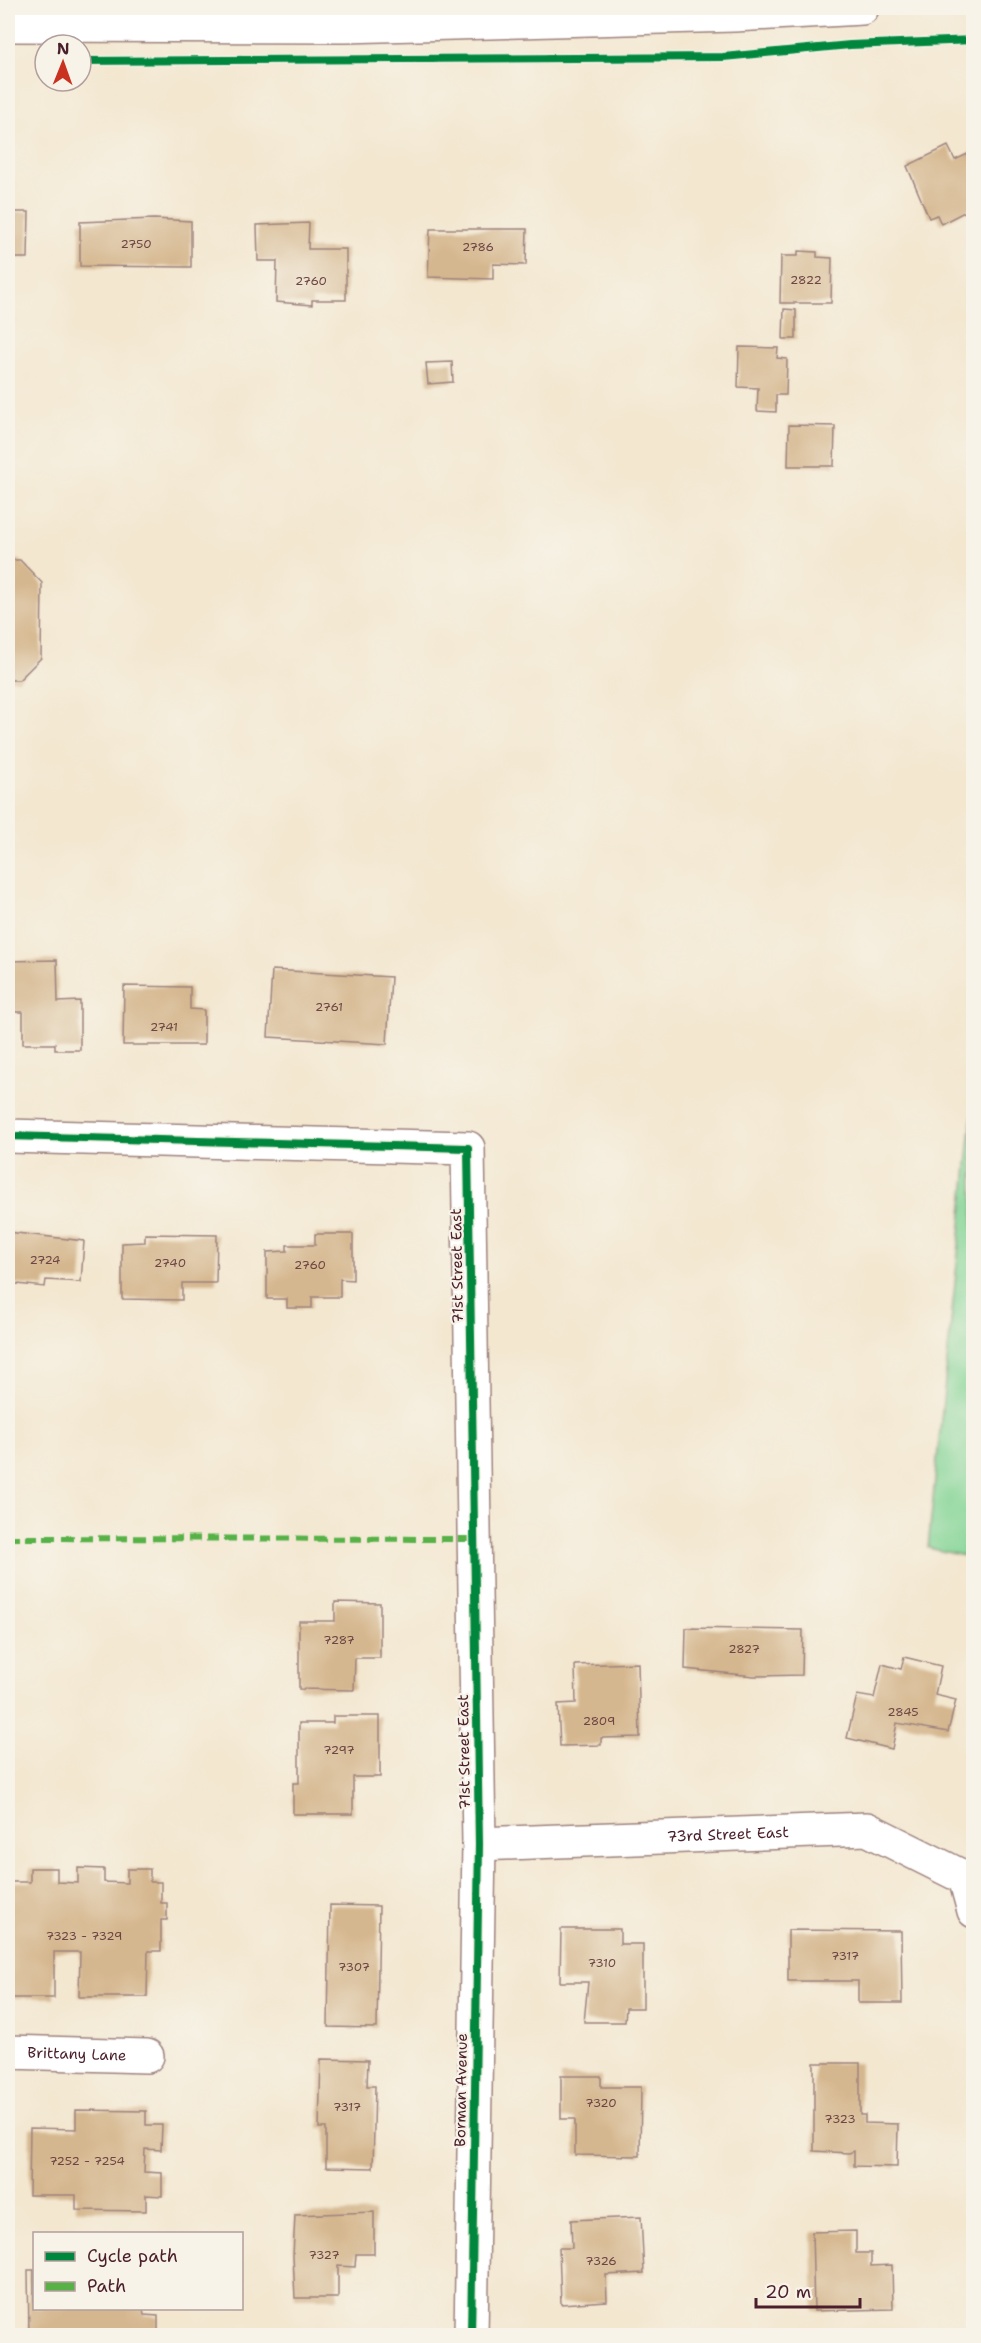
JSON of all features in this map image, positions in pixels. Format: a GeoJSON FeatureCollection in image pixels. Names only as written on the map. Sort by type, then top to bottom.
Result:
{"type":"FeatureCollection","features":[{"type":"Feature","properties":{"kind":"street"},"geometry":{"type":"LineString","coordinates":[[8,25],[345,26],[734,15],[862,8]]}},
{"type":"Feature","properties":{"kind":"street","name":"71st Street East"},"geometry":{"type":"LineString","coordinates":[[8,1136],[468,1148],[479,1844]]}},
{"type":"Feature","properties":{"kind":"street","name":"73rd Street East"},"geometry":{"type":"LineString","coordinates":[[479,1844],[867,1830],[965,1878],[974,1911]]}},
{"type":"Feature","properties":{"kind":"street","name":"Borman Avenue"},"geometry":{"type":"LineString","coordinates":[[471,2336],[479,1844]]}},
{"type":"Feature","properties":{"kind":"street","name":"Brittany Lane"},"geometry":{"type":"LineString","coordinates":[[8,2052],[147,2056]]}},
{"type":"Feature","properties":{"kind":"green space"},"geometry":{"type":"Polygon","coordinates":[[[973,1107],[974,1558],[928,1548],[973,1107]]]}},
{"type":"Feature","properties":{"kind":"building"},"geometry":{"type":"Polygon","coordinates":[[[948,146],[955,160],[974,151],[974,207],[941,224],[937,215],[929,218],[907,166],[948,146]]]}},
{"type":"Feature","properties":{"kind":"building"},"geometry":{"type":"Polygon","coordinates":[[[8,212],[29,212],[28,258],[8,258],[8,212]]]}},
{"type":"Feature","properties":{"kind":"building"},"geometry":{"type":"Polygon","coordinates":[[[154,219],[191,221],[191,267],[80,266],[80,222],[154,219]]]}},
{"type":"Feature","properties":{"kind":"building"},"geometry":{"type":"Polygon","coordinates":[[[309,223],[308,249],[346,249],[346,300],[312,300],[312,305],[276,302],[277,261],[258,261],[257,225],[309,223]]]}},
{"type":"Feature","properties":{"kind":"building"},"geometry":{"type":"Polygon","coordinates":[[[430,229],[527,229],[526,265],[493,264],[493,279],[428,277],[430,229]]]}},
{"type":"Feature","properties":{"kind":"building"},"geometry":{"type":"Polygon","coordinates":[[[798,251],[817,252],[817,257],[832,258],[831,303],[780,303],[781,256],[798,256],[798,251]]]}},
{"type":"Feature","properties":{"kind":"building"},"geometry":{"type":"Polygon","coordinates":[[[784,309],[796,310],[796,339],[783,339],[784,309]]]}},
{"type":"Feature","properties":{"kind":"building"},"geometry":{"type":"Polygon","coordinates":[[[739,347],[778,348],[777,358],[787,359],[786,395],[776,395],[776,412],[757,411],[758,388],[738,387],[739,347]]]}},
{"type":"Feature","properties":{"kind":"building"},"geometry":{"type":"Polygon","coordinates":[[[452,362],[453,382],[428,384],[426,363],[452,362]]]}},
{"type":"Feature","properties":{"kind":"building"},"geometry":{"type":"Polygon","coordinates":[[[789,425],[835,426],[834,466],[788,466],[789,425]]]}},
{"type":"Feature","properties":{"kind":"building"},"geometry":{"type":"Polygon","coordinates":[[[8,560],[20,560],[42,583],[41,658],[19,680],[8,680],[8,560]]]}},
{"type":"Feature","properties":{"kind":"building"},"geometry":{"type":"Polygon","coordinates":[[[57,960],[58,1002],[80,1001],[80,1050],[55,1050],[55,1044],[23,1044],[23,1012],[8,1012],[8,961],[57,960]]]}},
{"type":"Feature","properties":{"kind":"building"},"geometry":{"type":"Polygon","coordinates":[[[272,970],[391,977],[387,1044],[268,1037],[272,970]]]}},
{"type":"Feature","properties":{"kind":"building"},"geometry":{"type":"Polygon","coordinates":[[[124,986],[190,987],[190,1009],[204,1010],[204,1045],[123,1045],[124,986]]]}},
{"type":"Feature","properties":{"kind":"building"},"geometry":{"type":"Polygon","coordinates":[[[8,1232],[84,1241],[81,1282],[46,1280],[45,1287],[8,1283],[8,1232]]]}},
{"type":"Feature","properties":{"kind":"building"},"geometry":{"type":"Polygon","coordinates":[[[145,1234],[217,1235],[216,1283],[182,1283],[182,1300],[122,1299],[122,1243],[145,1242],[145,1234]]]}},
{"type":"Feature","properties":{"kind":"building"},"geometry":{"type":"Polygon","coordinates":[[[315,1234],[353,1234],[353,1280],[340,1279],[340,1297],[312,1297],[312,1308],[287,1308],[287,1299],[267,1299],[267,1252],[287,1251],[287,1245],[315,1245],[315,1234]]]}},
{"type":"Feature","properties":{"kind":"building"},"geometry":{"type":"Polygon","coordinates":[[[335,1602],[380,1603],[380,1658],[355,1658],[354,1690],[299,1689],[299,1621],[335,1621],[335,1602]]]}},
{"type":"Feature","properties":{"kind":"building"},"geometry":{"type":"Polygon","coordinates":[[[686,1628],[803,1630],[802,1675],[754,1676],[685,1669],[686,1628]]]}},
{"type":"Feature","properties":{"kind":"building"},"geometry":{"type":"Polygon","coordinates":[[[904,1657],[941,1666],[935,1695],[956,1700],[948,1732],[897,1723],[892,1749],[847,1738],[857,1695],[874,1698],[882,1664],[901,1669],[904,1657]]]}},
{"type":"Feature","properties":{"kind":"building"},"geometry":{"type":"Polygon","coordinates":[[[638,1663],[640,1737],[601,1738],[601,1745],[560,1746],[558,1704],[576,1703],[575,1665],[638,1663]]]}},
{"type":"Feature","properties":{"kind":"building"},"geometry":{"type":"Polygon","coordinates":[[[333,1716],[380,1716],[380,1777],[353,1777],[353,1814],[293,1814],[293,1783],[299,1783],[299,1723],[333,1723],[333,1716]]]}},
{"type":"Feature","properties":{"kind":"building"},"geometry":{"type":"Polygon","coordinates":[[[30,1868],[57,1868],[57,1882],[78,1883],[78,1868],[104,1869],[104,1882],[127,1883],[127,1869],[150,1869],[150,1882],[161,1882],[161,1903],[167,1903],[167,1920],[161,1920],[161,1951],[148,1951],[147,1997],[79,1997],[80,1952],[54,1952],[54,1998],[8,1998],[8,1882],[30,1882],[30,1868]]]}},
{"type":"Feature","properties":{"kind":"building"},"geometry":{"type":"Polygon","coordinates":[[[330,1905],[379,1906],[377,2028],[328,2027],[330,1905]]]}},
{"type":"Feature","properties":{"kind":"building"},"geometry":{"type":"Polygon","coordinates":[[[561,1929],[620,1929],[620,1944],[643,1944],[643,2008],[626,2008],[625,2022],[584,2022],[588,1982],[560,1982],[561,1929]]]}},
{"type":"Feature","properties":{"kind":"building"},"geometry":{"type":"Polygon","coordinates":[[[788,1930],[901,1931],[902,2003],[858,2003],[858,1981],[788,1981],[788,1930]]]}},
{"type":"Feature","properties":{"kind":"building"},"geometry":{"type":"Polygon","coordinates":[[[321,2059],[368,2060],[367,2086],[375,2086],[373,2168],[326,2167],[326,2128],[319,2128],[321,2059]]]}},
{"type":"Feature","properties":{"kind":"building"},"geometry":{"type":"Polygon","coordinates":[[[814,2063],[860,2063],[860,2115],[865,2115],[865,2123],[898,2124],[897,2167],[854,2166],[854,2151],[849,2153],[814,2151],[814,2063]]]}},
{"type":"Feature","properties":{"kind":"building"},"geometry":{"type":"Polygon","coordinates":[[[561,2076],[601,2076],[601,2087],[641,2087],[640,2156],[575,2155],[575,2119],[561,2119],[561,2076]]]}},
{"type":"Feature","properties":{"kind":"building"},"geometry":{"type":"Polygon","coordinates":[[[76,2110],[146,2111],[146,2125],[162,2125],[161,2150],[145,2149],[144,2172],[162,2173],[162,2196],[146,2195],[146,2211],[76,2210],[76,2195],[29,2195],[30,2128],[76,2129],[76,2110]]]}},
{"type":"Feature","properties":{"kind":"building"},"geometry":{"type":"Polygon","coordinates":[[[374,2212],[374,2254],[356,2254],[355,2267],[338,2266],[338,2298],[295,2298],[293,2256],[295,2215],[374,2212]]]}},
{"type":"Feature","properties":{"kind":"building"},"geometry":{"type":"Polygon","coordinates":[[[641,2217],[644,2273],[606,2275],[607,2301],[561,2304],[559,2248],[572,2248],[571,2220],[641,2217]]]}},
{"type":"Feature","properties":{"kind":"building"},"geometry":{"type":"Polygon","coordinates":[[[856,2231],[856,2253],[871,2253],[871,2266],[892,2265],[893,2309],[814,2311],[812,2232],[856,2231]]]}},
{"type":"Feature","properties":{"kind":"building"},"geometry":{"type":"Polygon","coordinates":[[[28,2270],[33,2270],[33,2310],[143,2310],[144,2315],[158,2316],[158,2336],[29,2336],[28,2270]]]}},
{"type":"Feature","properties":{"kind":"marked path"},"geometry":{"type":"LineString","coordinates":[[8,1538],[474,1539]]}},
{"type":"Feature","properties":{"kind":"cycle path"},"geometry":{"type":"LineString","coordinates":[[93,61],[723,57],[850,45],[974,40]]}},
{"type":"Feature","properties":{"kind":"cycle path"},"geometry":{"type":"LineString","coordinates":[[8,1136],[468,1148],[479,1844],[471,2336]]}}]}
